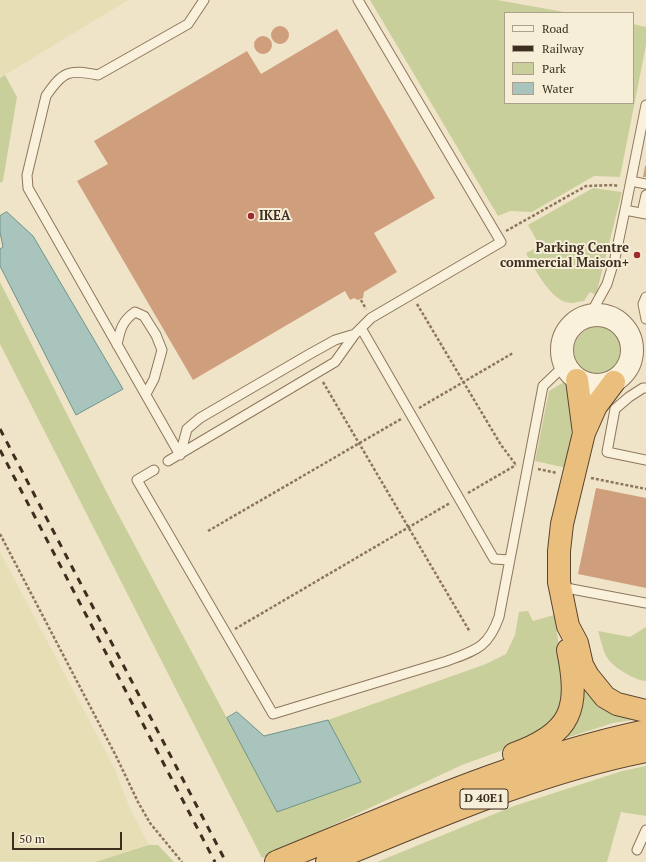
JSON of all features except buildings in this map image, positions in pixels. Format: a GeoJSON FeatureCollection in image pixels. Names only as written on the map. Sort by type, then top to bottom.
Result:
{"type":"FeatureCollection","features":[{"type":"Feature","properties":{"kind":"highway"},"geometry":{"type":"LineString","coordinates":[[571,372],[584,433]]}},
{"type":"Feature","properties":{"kind":"highway"},"geometry":{"type":"LineString","coordinates":[[628,375],[596,406],[584,433],[562,524],[559,551],[560,587],[568,626],[577,642],[582,665],[588,676],[605,697],[617,704],[646,710]]}},
{"type":"Feature","properties":{"kind":"highway"},"geometry":{"type":"LineString","coordinates":[[441,795],[493,762],[534,747],[547,740],[563,724],[572,704],[573,686],[566,644],[568,626]]}},
{"type":"Feature","properties":{"kind":"highway","name":"D 40E1"},"geometry":{"type":"LineString","coordinates":[[276,862],[441,795],[527,763],[614,737],[646,731]]}},
{"type":"Feature","properties":{"kind":"highway","name":"D 40E1"},"geometry":{"type":"LineString","coordinates":[[327,862],[433,818],[535,780],[618,756],[646,751]]}},
{"type":"Feature","properties":{"kind":"street"},"geometry":{"type":"LineString","coordinates":[[590,315],[609,316],[621,324],[638,340],[628,375],[595,386],[571,372],[562,356],[562,346],[565,336],[576,322],[590,315]]}},
{"type":"Feature","properties":{"kind":"lane"},"geometry":{"type":"LineString","coordinates":[[180,455],[28,188],[27,175],[46,96],[53,85],[67,73],[82,72],[98,75],[188,24],[204,0]]}},
{"type":"Feature","properties":{"kind":"lane"},"geometry":{"type":"LineString","coordinates":[[168,462],[335,362],[358,331],[370,318],[501,242],[358,0]]}},
{"type":"Feature","properties":{"kind":"lane"},"geometry":{"type":"LineString","coordinates":[[590,315],[606,284],[615,258],[646,105]]}},
{"type":"Feature","properties":{"kind":"lane"},"geometry":{"type":"LineString","coordinates":[[630,185],[646,184]]}},
{"type":"Feature","properties":{"kind":"lane"},"geometry":{"type":"LineString","coordinates":[[625,210],[644,214],[646,195]]}},
{"type":"Feature","properties":{"kind":"lane"},"geometry":{"type":"LineString","coordinates":[[646,297],[643,304],[646,319]]}},
{"type":"Feature","properties":{"kind":"lane"},"geometry":{"type":"LineString","coordinates":[[118,345],[120,328],[126,318],[135,312],[144,316],[156,335],[162,350],[154,379],[146,394]]}},
{"type":"Feature","properties":{"kind":"lane"},"geometry":{"type":"LineString","coordinates":[[358,331],[411,413],[494,559],[510,560]]}},
{"type":"Feature","properties":{"kind":"lane"},"geometry":{"type":"LineString","coordinates":[[180,455],[187,429],[200,418],[334,340],[358,331]]}},
{"type":"Feature","properties":{"kind":"lane"},"geometry":{"type":"LineString","coordinates":[[154,470],[137,480],[272,714],[447,661],[481,646],[489,640],[499,617],[543,386],[571,372]]}},
{"type":"Feature","properties":{"kind":"lane"},"geometry":{"type":"LineString","coordinates":[[646,388],[643,388],[629,397],[615,409],[608,452],[646,460]]}},
{"type":"Feature","properties":{"kind":"lane"},"geometry":{"type":"LineString","coordinates":[[560,587],[646,603]]}},
{"type":"Feature","properties":{"kind":"lane"},"geometry":{"type":"LineString","coordinates":[[637,850],[646,830]]}},
{"type":"Feature","properties":{"kind":"path"},"geometry":{"type":"LineString","coordinates":[[497,236],[586,186],[630,185]]}},
{"type":"Feature","properties":{"kind":"path"},"geometry":{"type":"LineString","coordinates":[[226,634],[516,465],[500,445],[411,294]]}},
{"type":"Feature","properties":{"kind":"path"},"geometry":{"type":"LineString","coordinates":[[208,531],[513,354]]}},
{"type":"Feature","properties":{"kind":"path"},"geometry":{"type":"LineString","coordinates":[[317,372],[470,632]]}},
{"type":"Feature","properties":{"kind":"path"},"geometry":{"type":"LineString","coordinates":[[0,534],[116,756],[138,802],[150,823],[182,862]]}},
{"type":"Feature","properties":{"kind":"shaded area"},"geometry":{"type":"Polygon","coordinates":[[[0,0],[128,0],[0,78],[0,0]]]}},
{"type":"Feature","properties":{"kind":"shaded area"},"geometry":{"type":"Polygon","coordinates":[[[0,552],[115,769],[130,809],[149,845],[95,862],[0,861],[0,552]]]}},
{"type":"Feature","properties":{"kind":"green space"},"geometry":{"type":"Polygon","coordinates":[[[370,0],[497,0],[564,12],[504,12],[504,104],[634,104],[634,24],[646,27],[646,45],[620,177],[594,176],[532,212],[510,211],[498,216],[370,0]]]}},
{"type":"Feature","properties":{"kind":"green space"},"geometry":{"type":"Polygon","coordinates":[[[5,75],[17,97],[3,181],[0,183],[0,78],[5,75]]]}},
{"type":"Feature","properties":{"kind":"green space"},"geometry":{"type":"Polygon","coordinates":[[[593,188],[622,192],[596,295],[590,292],[584,301],[571,303],[557,297],[544,284],[526,253],[540,246],[528,225],[593,188]]]}},
{"type":"Feature","properties":{"kind":"green space"},"geometry":{"type":"Polygon","coordinates":[[[0,282],[109,497],[277,812],[360,781],[328,720],[486,664],[506,654],[515,635],[519,612],[528,611],[533,621],[554,615],[565,683],[561,711],[545,729],[528,741],[462,765],[262,858],[0,344],[0,282]]]}},
{"type":"Feature","properties":{"kind":"green space"},"geometry":{"type":"Polygon","coordinates":[[[599,326],[608,328],[617,333],[622,342],[624,351],[622,360],[617,369],[608,374],[599,376],[590,374],[581,369],[576,360],[574,351],[576,342],[581,333],[590,328],[599,326]]]}},
{"type":"Feature","properties":{"kind":"green space"},"geometry":{"type":"Polygon","coordinates":[[[564,382],[573,388],[575,402],[567,468],[535,461],[549,391],[564,382]]]}},
{"type":"Feature","properties":{"kind":"green space"},"geometry":{"type":"Polygon","coordinates":[[[646,627],[646,681],[631,676],[608,659],[598,631],[630,637],[646,627]]]}},
{"type":"Feature","properties":{"kind":"green space"},"geometry":{"type":"Polygon","coordinates":[[[578,676],[639,719],[613,723],[563,739],[578,676]]]}},
{"type":"Feature","properties":{"kind":"green space"},"geometry":{"type":"Polygon","coordinates":[[[646,766],[646,816],[621,812],[607,862],[377,862],[514,806],[622,771],[646,766]]]}},
{"type":"Feature","properties":{"kind":"green space"},"geometry":{"type":"Polygon","coordinates":[[[149,845],[158,845],[174,862],[95,862],[149,845]]]}},
{"type":"Feature","properties":{"kind":"water"},"geometry":{"type":"Polygon","coordinates":[[[7,212],[33,236],[123,389],[76,415],[0,266],[0,249],[3,247],[0,232],[0,216],[7,212]]]}},
{"type":"Feature","properties":{"kind":"water"},"geometry":{"type":"Polygon","coordinates":[[[237,712],[264,736],[328,720],[361,782],[277,812],[227,718],[237,712]]]}},
{"type":"Feature","properties":{"kind":"railway"},"geometry":{"type":"LineString","coordinates":[[0,429],[226,862]]}},
{"type":"Feature","properties":{"kind":"railway"},"geometry":{"type":"LineString","coordinates":[[0,450],[215,862]]}},
{"type":"Feature","properties":{"kind":"place","name":"IKEA"},"geometry":{"type":"Point","coordinates":[251,216]}},
{"type":"Feature","properties":{"kind":"place","name":"Parking Centre commercial Maison+"},"geometry":{"type":"Point","coordinates":[637,255]}}]}
